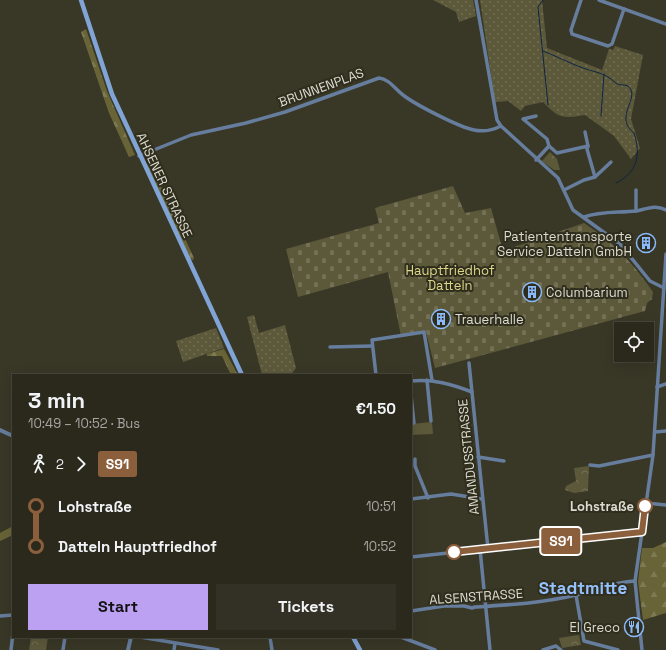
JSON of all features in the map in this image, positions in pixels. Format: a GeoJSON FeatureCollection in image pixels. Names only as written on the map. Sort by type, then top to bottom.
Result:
{"type":"FeatureCollection","features":[{"type":"Feature","properties":{"kind":"main road","name":"AHSENER STRASSE"},"geometry":{"type":"LineString","coordinates":[[81,0],[112,94],[139,156],[242,374]]}},
{"type":"Feature","properties":{"kind":"main road"},"geometry":{"type":"LineString","coordinates":[[354,638],[360,650]]}},
{"type":"Feature","properties":{"kind":"street"},"geometry":{"type":"LineString","coordinates":[[476,0],[492,101],[497,120],[501,126],[536,160],[553,172],[564,190],[573,210],[624,249],[650,281],[664,288]]}},
{"type":"Feature","properties":{"kind":"street"},"geometry":{"type":"LineString","coordinates":[[581,0],[571,30],[572,34],[608,46],[612,44],[624,9]]}},
{"type":"Feature","properties":{"kind":"street"},"geometry":{"type":"LineString","coordinates":[[598,0],[609,2],[666,24]]}},
{"type":"Feature","properties":{"kind":"street","name":"BRUNNENPLAS"},"geometry":{"type":"LineString","coordinates":[[139,156],[191,135],[246,123],[285,112],[378,78],[386,80],[408,98],[461,126],[475,130],[493,130],[501,126]]}},
{"type":"Feature","properties":{"kind":"street"},"geometry":{"type":"LineString","coordinates":[[536,116],[523,119],[547,139],[549,146],[557,153],[588,146]]}},
{"type":"Feature","properties":{"kind":"street"},"geometry":{"type":"LineString","coordinates":[[585,132],[588,146],[587,149],[596,177]]}},
{"type":"Feature","properties":{"kind":"street"},"geometry":{"type":"LineString","coordinates":[[536,160],[549,146]]}},
{"type":"Feature","properties":{"kind":"street"},"geometry":{"type":"LineString","coordinates":[[564,190],[584,180],[596,177],[611,162]]}},
{"type":"Feature","properties":{"kind":"street"},"geometry":{"type":"LineString","coordinates":[[636,190],[636,211]]}},
{"type":"Feature","properties":{"kind":"street"},"geometry":{"type":"LineString","coordinates":[[584,217],[602,212],[636,211],[661,207],[666,210]]}},
{"type":"Feature","properties":{"kind":"street"},"geometry":{"type":"LineString","coordinates":[[642,650],[635,581],[653,455],[666,254]]}},
{"type":"Feature","properties":{"kind":"street"},"geometry":{"type":"LineString","coordinates":[[376,374],[372,340],[424,332],[432,380]]}},
{"type":"Feature","properties":{"kind":"street"},"geometry":{"type":"LineString","coordinates":[[330,347],[372,346]]}},
{"type":"Feature","properties":{"kind":"street","name":"AMANDUSSTRASSE"},"geometry":{"type":"LineString","coordinates":[[469,363],[488,549]]}},
{"type":"Feature","properties":{"kind":"street"},"geometry":{"type":"LineString","coordinates":[[427,380],[431,421]]}},
{"type":"Feature","properties":{"kind":"street"},"geometry":{"type":"LineString","coordinates":[[412,381],[432,380],[446,382],[472,392]]}},
{"type":"Feature","properties":{"kind":"street"},"geometry":{"type":"LineString","coordinates":[[658,387],[666,384]]}},
{"type":"Feature","properties":{"kind":"street"},"geometry":{"type":"LineString","coordinates":[[412,404],[414,423]]}},
{"type":"Feature","properties":{"kind":"street"},"geometry":{"type":"LineString","coordinates":[[0,430],[12,436]]}},
{"type":"Feature","properties":{"kind":"street"},"geometry":{"type":"LineString","coordinates":[[655,432],[666,431]]}},
{"type":"Feature","properties":{"kind":"street"},"geometry":{"type":"LineString","coordinates":[[590,465],[599,466],[653,455]]}},
{"type":"Feature","properties":{"kind":"street"},"geometry":{"type":"LineString","coordinates":[[478,457],[504,461]]}},
{"type":"Feature","properties":{"kind":"street"},"geometry":{"type":"LineString","coordinates":[[415,459],[415,466],[428,498]]}},
{"type":"Feature","properties":{"kind":"street"},"geometry":{"type":"LineString","coordinates":[[412,499],[451,494],[482,499]]}},
{"type":"Feature","properties":{"kind":"street"},"geometry":{"type":"LineString","coordinates":[[646,503],[666,505]]}},
{"type":"Feature","properties":{"kind":"street"},"geometry":{"type":"LineString","coordinates":[[412,557],[642,532]]}},
{"type":"Feature","properties":{"kind":"street"},"geometry":{"type":"LineString","coordinates":[[480,549],[490,650]]}},
{"type":"Feature","properties":{"kind":"street","name":"ALSENSTRASSE"},"geometry":{"type":"LineString","coordinates":[[412,611],[444,606],[464,606],[472,608],[475,606],[533,602],[576,595],[621,582],[635,581]]}},
{"type":"Feature","properties":{"kind":"street"},"geometry":{"type":"LineString","coordinates":[[576,595],[584,640],[618,650]]}},
{"type":"Feature","properties":{"kind":"street"},"geometry":{"type":"LineString","coordinates":[[0,616],[12,615]]}},
{"type":"Feature","properties":{"kind":"street"},"geometry":{"type":"LineString","coordinates":[[11,650],[12,638]]}},
{"type":"Feature","properties":{"kind":"street"},"geometry":{"type":"LineString","coordinates":[[63,650],[65,638]]}},
{"type":"Feature","properties":{"kind":"street"},"geometry":{"type":"LineString","coordinates":[[128,650],[131,638]]}},
{"type":"Feature","properties":{"kind":"street"},"geometry":{"type":"LineString","coordinates":[[146,638],[218,650]]}},
{"type":"Feature","properties":{"kind":"street"},"geometry":{"type":"LineString","coordinates":[[270,638],[272,650]]}},
{"type":"Feature","properties":{"kind":"street"},"geometry":{"type":"LineString","coordinates":[[404,638],[435,650]]}},
{"type":"Feature","properties":{"kind":"street"},"geometry":{"type":"LineString","coordinates":[[174,650],[175,643]]}},
{"type":"Feature","properties":{"kind":"street"},"geometry":{"type":"LineString","coordinates":[[543,650],[556,646],[561,650]]}},
{"type":"Feature","properties":{"kind":"green space"},"geometry":{"type":"Polygon","coordinates":[[[433,0],[473,0],[476,16],[459,22],[456,12],[433,0]]]}},
{"type":"Feature","properties":{"kind":"green space"},"geometry":{"type":"Polygon","coordinates":[[[480,0],[542,0],[547,48],[602,70],[609,49],[613,50],[615,46],[643,55],[631,119],[640,148],[631,159],[614,136],[585,115],[571,117],[561,116],[543,102],[525,106],[521,111],[508,101],[495,102],[480,0]]]}},
{"type":"Feature","properties":{"kind":"green space"},"geometry":{"type":"Polygon","coordinates":[[[86,29],[107,91],[135,155],[129,157],[109,113],[81,32],[86,29]]]}},
{"type":"Feature","properties":{"kind":"green space"},"geometry":{"type":"Polygon","coordinates":[[[550,152],[557,159],[560,170],[554,170],[542,161],[550,152]]]}},
{"type":"Feature","properties":{"kind":"green space"},"geometry":{"type":"Polygon","coordinates":[[[150,163],[194,258],[193,260],[190,259],[147,165],[150,163]]]}},
{"type":"Feature","properties":{"kind":"green space","name":"Hauptfriedhof Datteln"},"geometry":{"type":"Polygon","coordinates":[[[453,186],[465,213],[491,208],[503,251],[584,223],[605,238],[622,254],[653,292],[652,299],[647,303],[645,311],[435,368],[426,332],[401,336],[388,272],[298,297],[286,249],[379,223],[375,208],[453,186]]]}},
{"type":"Feature","properties":{"kind":"green space"},"geometry":{"type":"Polygon","coordinates":[[[254,315],[259,333],[285,325],[296,368],[292,374],[262,374],[247,317],[254,315]]]}},
{"type":"Feature","properties":{"kind":"green space"},"geometry":{"type":"Polygon","coordinates":[[[216,328],[224,348],[183,362],[176,341],[216,328]]]}},
{"type":"Feature","properties":{"kind":"green space"},"geometry":{"type":"Polygon","coordinates":[[[224,349],[237,374],[231,374],[222,356],[207,356],[207,354],[224,349]]]}},
{"type":"Feature","properties":{"kind":"green space"},"geometry":{"type":"Polygon","coordinates":[[[432,422],[433,434],[412,435],[412,424],[432,422]]]}},
{"type":"Feature","properties":{"kind":"green space"},"geometry":{"type":"Polygon","coordinates":[[[589,466],[588,491],[574,493],[565,490],[566,486],[576,481],[574,468],[589,466]]]}},
{"type":"Feature","properties":{"kind":"green space"},"geometry":{"type":"Polygon","coordinates":[[[12,527],[12,535],[0,541],[0,533],[12,527]]]}},
{"type":"Feature","properties":{"kind":"green space"},"geometry":{"type":"Polygon","coordinates":[[[666,542],[666,613],[643,620],[638,582],[642,548],[653,548],[666,542]]]}},
{"type":"Feature","properties":{"kind":"green space"},"geometry":{"type":"Polygon","coordinates":[[[579,635],[581,645],[562,648],[559,638],[579,635]]]}},
{"type":"Feature","properties":{"kind":"green space"},"geometry":{"type":"Polygon","coordinates":[[[31,638],[48,638],[46,650],[29,650],[31,638]]]}},
{"type":"Feature","properties":{"kind":"waterway"},"geometry":{"type":"LineString","coordinates":[[543,0],[538,7],[548,105]]}},
{"type":"Feature","properties":{"kind":"waterway"},"geometry":{"type":"LineString","coordinates":[[543,51],[604,75],[618,84],[626,85],[630,88],[632,95],[627,110],[626,122],[634,133],[637,156],[636,162],[629,174],[616,183]]}},
{"type":"Feature","properties":{"kind":"waterway"},"geometry":{"type":"LineString","coordinates":[[601,116],[604,74]]}},
{"type":"Feature","properties":{"kind":"bus line","name":"S91"},"geometry":{"type":"LineString","coordinates":[[454,552],[642,532],[645,506]]}},
{"type":"Feature","properties":{"kind":"place","name":"Patiententransporte Service Datteln GmbH"},"geometry":{"type":"Point","coordinates":[646,243]}},
{"type":"Feature","properties":{"kind":"place","name":"Columbarium"},"geometry":{"type":"Point","coordinates":[532,292]}},
{"type":"Feature","properties":{"kind":"place","name":"Trauerhalle"},"geometry":{"type":"Point","coordinates":[441,319]}},
{"type":"Feature","properties":{"kind":"place","name":"Lohstraße"},"geometry":{"type":"Point","coordinates":[645,506]}},
{"type":"Feature","properties":{"kind":"place","name":"El Greco"},"geometry":{"type":"Point","coordinates":[634,627]}},
{"type":"Feature","properties":{"kind":"district","name":"Stadtmitte"},"geometry":{"type":"Point","coordinates":[583,588]}}]}
